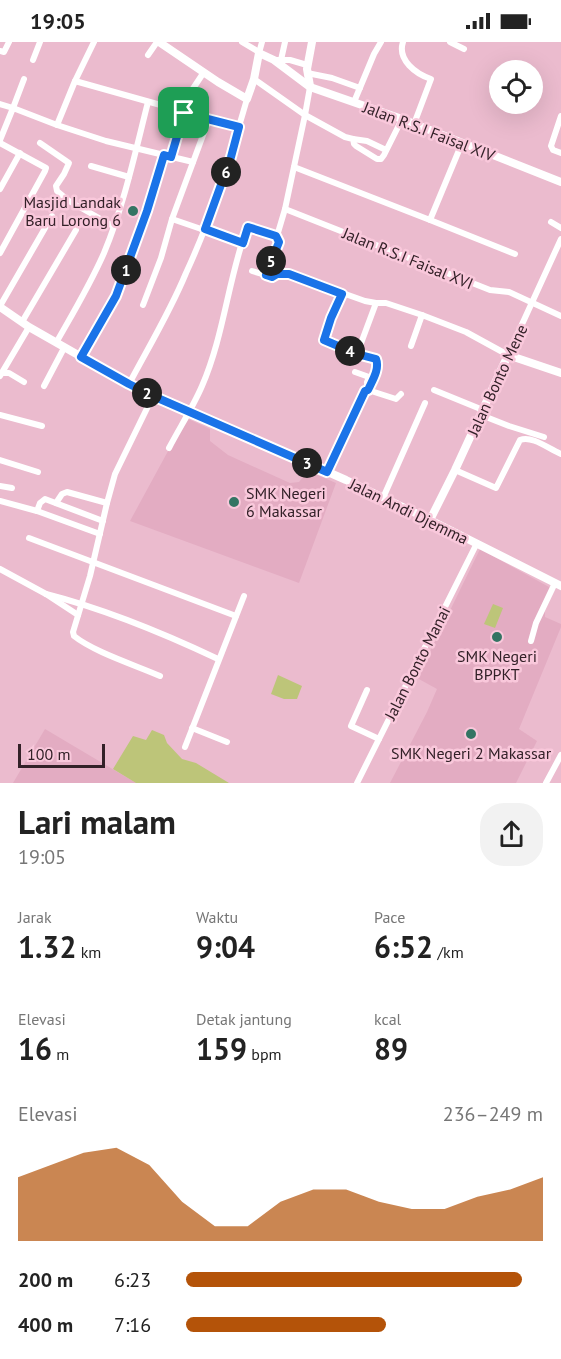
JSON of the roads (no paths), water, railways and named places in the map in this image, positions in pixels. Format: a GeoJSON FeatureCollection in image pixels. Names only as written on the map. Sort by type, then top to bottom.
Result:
{"type":"FeatureCollection","features":[{"type":"Feature","properties":{"kind":"street"},"geometry":{"type":"LineString","coordinates":[[0,51],[5,51],[9,42]]}},
{"type":"Feature","properties":{"kind":"street"},"geometry":{"type":"LineString","coordinates":[[33,60],[40,42]]}},
{"type":"Feature","properties":{"kind":"street"},"geometry":{"type":"LineString","coordinates":[[57,125],[94,42]]}},
{"type":"Feature","properties":{"kind":"street"},"geometry":{"type":"LineString","coordinates":[[148,55],[158,42],[247,99]]}},
{"type":"Feature","properties":{"kind":"street"},"geometry":{"type":"LineString","coordinates":[[243,42],[259,53]]}},
{"type":"Feature","properties":{"kind":"street"},"geometry":{"type":"LineString","coordinates":[[129,384],[172,303],[205,229],[231,157],[254,79],[262,42]]}},
{"type":"Feature","properties":{"kind":"street"},"geometry":{"type":"LineString","coordinates":[[285,42],[278,60],[360,88]]}},
{"type":"Feature","properties":{"kind":"street"},"geometry":{"type":"LineString","coordinates":[[266,275],[279,242],[276,236],[285,209],[305,115],[310,87],[307,69],[312,42]]}},
{"type":"Feature","properties":{"kind":"street"},"geometry":{"type":"LineString","coordinates":[[354,102],[381,42]]}},
{"type":"Feature","properties":{"kind":"street"},"geometry":{"type":"LineString","coordinates":[[403,42],[402,52],[408,64],[431,79],[414,124]]}},
{"type":"Feature","properties":{"kind":"street"},"geometry":{"type":"LineString","coordinates":[[450,42],[464,49]]}},
{"type":"Feature","properties":{"kind":"street","name":"Jalan R.S.I Faisal XIV"},"geometry":{"type":"LineString","coordinates":[[259,53],[278,60],[310,87],[402,119],[561,182]]}},
{"type":"Feature","properties":{"kind":"street"},"geometry":{"type":"LineString","coordinates":[[171,157],[192,90],[204,72]]}},
{"type":"Feature","properties":{"kind":"street"},"geometry":{"type":"LineString","coordinates":[[0,253],[45,171],[45,166],[0,142],[24,79]]}},
{"type":"Feature","properties":{"kind":"street"},"geometry":{"type":"LineString","coordinates":[[254,79],[305,115],[345,137],[367,141],[386,150]]}},
{"type":"Feature","properties":{"kind":"street"},"geometry":{"type":"LineString","coordinates":[[75,81],[239,127]]}},
{"type":"Feature","properties":{"kind":"street"},"geometry":{"type":"LineString","coordinates":[[56,342],[86,291],[103,254],[129,177],[148,102]]}},
{"type":"Feature","properties":{"kind":"street"},"geometry":{"type":"LineString","coordinates":[[0,104],[57,125],[193,162]]}},
{"type":"Feature","properties":{"kind":"street"},"geometry":{"type":"LineString","coordinates":[[561,116],[551,146],[553,150],[561,153]]}},
{"type":"Feature","properties":{"kind":"street"},"geometry":{"type":"LineString","coordinates":[[143,305],[162,258],[172,219],[209,119]]}},
{"type":"Feature","properties":{"kind":"street"},"geometry":{"type":"LineString","coordinates":[[353,139],[356,146],[377,159],[381,159],[402,119]]}},
{"type":"Feature","properties":{"kind":"street"},"geometry":{"type":"LineString","coordinates":[[40,143],[69,164],[56,186],[57,191],[69,201],[113,226]]}},
{"type":"Feature","properties":{"kind":"street"},"geometry":{"type":"LineString","coordinates":[[430,220],[462,143]]}},
{"type":"Feature","properties":{"kind":"street"},"geometry":{"type":"LineString","coordinates":[[0,189],[20,153]]}},
{"type":"Feature","properties":{"kind":"street"},"geometry":{"type":"LineString","coordinates":[[81,357],[116,296],[147,211],[164,155]]}},
{"type":"Feature","properties":{"kind":"street"},"geometry":{"type":"LineString","coordinates":[[91,166],[129,177]]}},
{"type":"Feature","properties":{"kind":"street"},"geometry":{"type":"LineString","coordinates":[[294,167],[514,254]]}},
{"type":"Feature","properties":{"kind":"street","name":"Jalan R.S.I Faisal XVI"},"geometry":{"type":"LineString","coordinates":[[285,209],[490,290],[506,291],[561,316]]}},
{"type":"Feature","properties":{"kind":"street"},"geometry":{"type":"LineString","coordinates":[[0,306],[52,216]]}},
{"type":"Feature","properties":{"kind":"street"},"geometry":{"type":"LineString","coordinates":[[172,219],[243,243]]}},
{"type":"Feature","properties":{"kind":"street"},"geometry":{"type":"LineString","coordinates":[[551,222],[561,228]]}},
{"type":"Feature","properties":{"kind":"street"},"geometry":{"type":"LineString","coordinates":[[169,448],[202,386],[218,337],[236,262],[248,227],[276,236]]}},
{"type":"Feature","properties":{"kind":"street"},"geometry":{"type":"LineString","coordinates":[[24,382],[9,374],[0,374],[76,230]]}},
{"type":"Feature","properties":{"kind":"street","name":"Jalan Bonto Mene"},"geometry":{"type":"LineString","coordinates":[[430,520],[482,413],[561,239]]}},
{"type":"Feature","properties":{"kind":"street"},"geometry":{"type":"LineString","coordinates":[[252,271],[272,277],[277,274],[289,274],[342,294],[376,303],[392,304],[466,332],[508,355],[561,372]]}},
{"type":"Feature","properties":{"kind":"street"},"geometry":{"type":"LineString","coordinates":[[327,472],[377,367],[376,359],[357,354],[324,340],[342,294]]}},
{"type":"Feature","properties":{"kind":"street"},"geometry":{"type":"LineString","coordinates":[[357,354],[376,303]]}},
{"type":"Feature","properties":{"kind":"street","name":"Jalan Andi Djemma"},"geometry":{"type":"LineString","coordinates":[[0,306],[25,325],[64,348],[153,396],[327,472],[558,584]]}},
{"type":"Feature","properties":{"kind":"street"},"geometry":{"type":"LineString","coordinates":[[411,346],[422,315]]}},
{"type":"Feature","properties":{"kind":"street"},"geometry":{"type":"LineString","coordinates":[[44,386],[64,348]]}},
{"type":"Feature","properties":{"kind":"street"},"geometry":{"type":"LineString","coordinates":[[355,372],[369,377],[366,391]]}},
{"type":"Feature","properties":{"kind":"street"},"geometry":{"type":"LineString","coordinates":[[434,390],[509,426],[544,436]]}},
{"type":"Feature","properties":{"kind":"street"},"geometry":{"type":"LineString","coordinates":[[366,391],[396,399],[401,394]]}},
{"type":"Feature","properties":{"kind":"street"},"geometry":{"type":"LineString","coordinates":[[153,396],[116,474],[94,562],[73,632],[78,639],[160,676]]}},
{"type":"Feature","properties":{"kind":"street"},"geometry":{"type":"LineString","coordinates":[[383,498],[425,403]]}},
{"type":"Feature","properties":{"kind":"street"},"geometry":{"type":"LineString","coordinates":[[0,415],[42,426]]}},
{"type":"Feature","properties":{"kind":"street"},"geometry":{"type":"LineString","coordinates":[[455,470],[496,488],[520,440],[531,439],[561,454]]}},
{"type":"Feature","properties":{"kind":"street"},"geometry":{"type":"LineString","coordinates":[[0,460],[38,472]]}},
{"type":"Feature","properties":{"kind":"street"},"geometry":{"type":"LineString","coordinates":[[0,486],[12,489]]}},
{"type":"Feature","properties":{"kind":"street"},"geometry":{"type":"LineString","coordinates":[[56,502],[67,492],[107,503]]}},
{"type":"Feature","properties":{"kind":"street"},"geometry":{"type":"LineString","coordinates":[[37,511],[42,500],[45,499],[103,521]]}},
{"type":"Feature","properties":{"kind":"street"},"geometry":{"type":"LineString","coordinates":[[0,501],[37,511],[100,534]]}},
{"type":"Feature","properties":{"kind":"street"},"geometry":{"type":"LineString","coordinates":[[29,538],[236,616]]}},
{"type":"Feature","properties":{"kind":"street","name":"Jalan Bonto Manai"},"geometry":{"type":"LineString","coordinates":[[357,783],[477,543]]}},
{"type":"Feature","properties":{"kind":"street"},"geometry":{"type":"LineString","coordinates":[[0,569],[46,594],[78,615]]}},
{"type":"Feature","properties":{"kind":"street"},"geometry":{"type":"LineString","coordinates":[[531,640],[536,623],[558,584]]}},
{"type":"Feature","properties":{"kind":"street"},"geometry":{"type":"LineString","coordinates":[[46,594],[82,603],[184,643],[218,659]]}},
{"type":"Feature","properties":{"kind":"street"},"geometry":{"type":"LineString","coordinates":[[185,747],[244,596]]}},
{"type":"Feature","properties":{"kind":"street"},"geometry":{"type":"LineString","coordinates":[[367,690],[351,726],[379,740]]}},
{"type":"Feature","properties":{"kind":"street"},"geometry":{"type":"LineString","coordinates":[[192,728],[227,742]]}},
{"type":"Feature","properties":{"kind":"street"},"geometry":{"type":"LineString","coordinates":[[546,783],[561,755]]}},
{"type":"Feature","properties":{"kind":"place","name":"Masjid Landak Baru Lorong 6"},"geometry":{"type":"Point","coordinates":[133,211]}},
{"type":"Feature","properties":{"kind":"place","name":"SMK Negeri 6 Makassar"},"geometry":{"type":"Point","coordinates":[234,502]}},
{"type":"Feature","properties":{"kind":"place","name":"SMK Negeri BPPKT"},"geometry":{"type":"Point","coordinates":[497,637]}},
{"type":"Feature","properties":{"kind":"place","name":"SMK Negeri 2 Makassar"},"geometry":{"type":"Point","coordinates":[471,734]}}]}
